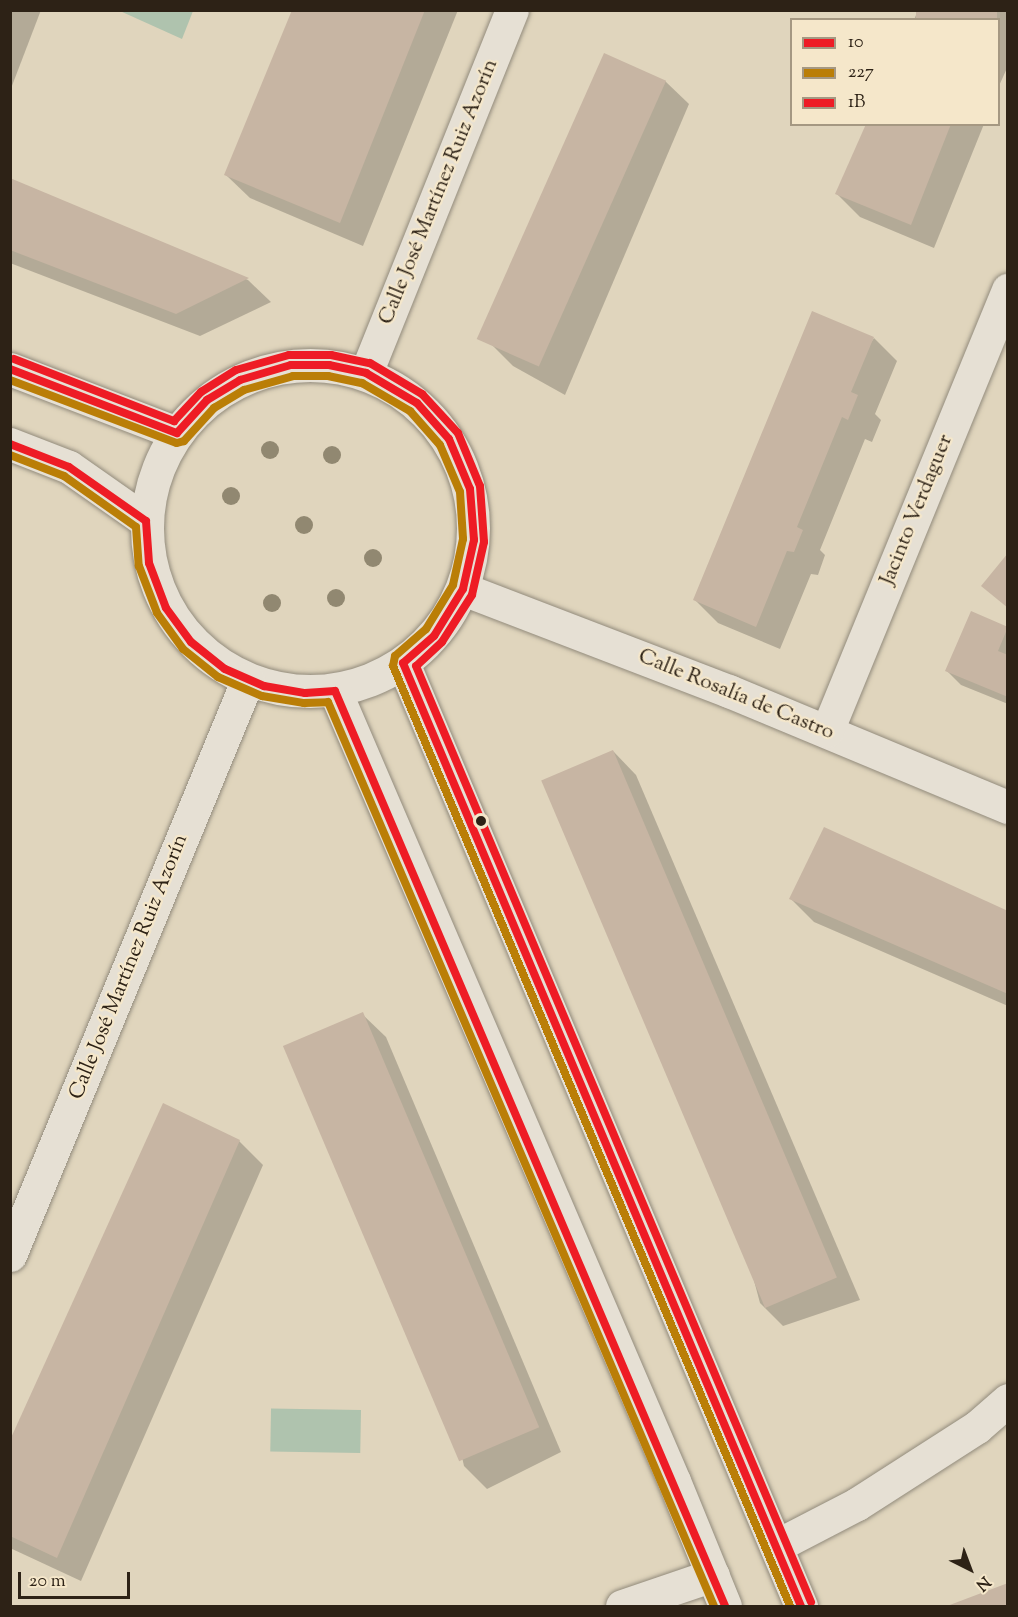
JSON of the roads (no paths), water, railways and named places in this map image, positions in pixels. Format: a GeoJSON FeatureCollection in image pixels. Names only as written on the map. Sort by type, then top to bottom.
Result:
{"type":"FeatureCollection","features":[{"type":"Feature","properties":{"kind":"street","name":"Calle José Martínez Ruiz Azorín"},"geometry":{"type":"LineString","coordinates":[[366,373],[512,10]]}},
{"type":"Feature","properties":{"kind":"street","name":"Jacinto Verdaguer"},"geometry":{"type":"LineString","coordinates":[[827,731],[1008,290]]}},
{"type":"Feature","properties":{"kind":"street"},"geometry":{"type":"LineString","coordinates":[[329,364],[366,373],[417,403],[449,439],[470,489],[474,540],[463,589],[434,636],[404,663],[377,678],[335,691],[305,693],[264,686],[225,669],[191,642],[166,608],[149,563],[146,521],[155,474],[177,433],[207,400],[240,380],[291,365],[329,364]]}},
{"type":"Feature","properties":{"kind":"street"},"geometry":{"type":"LineString","coordinates":[[10,369],[177,433]]}},
{"type":"Feature","properties":{"kind":"street"},"geometry":{"type":"LineString","coordinates":[[10,444],[69,467],[146,521]]}},
{"type":"Feature","properties":{"kind":"street","name":"Calle Rosalía de Castro"},"geometry":{"type":"LineString","coordinates":[[463,589],[827,731],[1008,807]]}},
{"type":"Feature","properties":{"kind":"street"},"geometry":{"type":"LineString","coordinates":[[404,663],[801,1606]]}},
{"type":"Feature","properties":{"kind":"street","name":"Calle José Martínez Ruiz Azorín"},"geometry":{"type":"LineString","coordinates":[[10,1255],[248,679]]}},
{"type":"Feature","properties":{"kind":"street"},"geometry":{"type":"LineString","coordinates":[[335,691],[725,1606]]}},
{"type":"Feature","properties":{"kind":"street"},"geometry":{"type":"LineString","coordinates":[[776,1546],[857,1504],[977,1427],[1008,1400]]}},
{"type":"Feature","properties":{"kind":"street"},"geometry":{"type":"LineString","coordinates":[[622,1606],[713,1575]]}}]}
